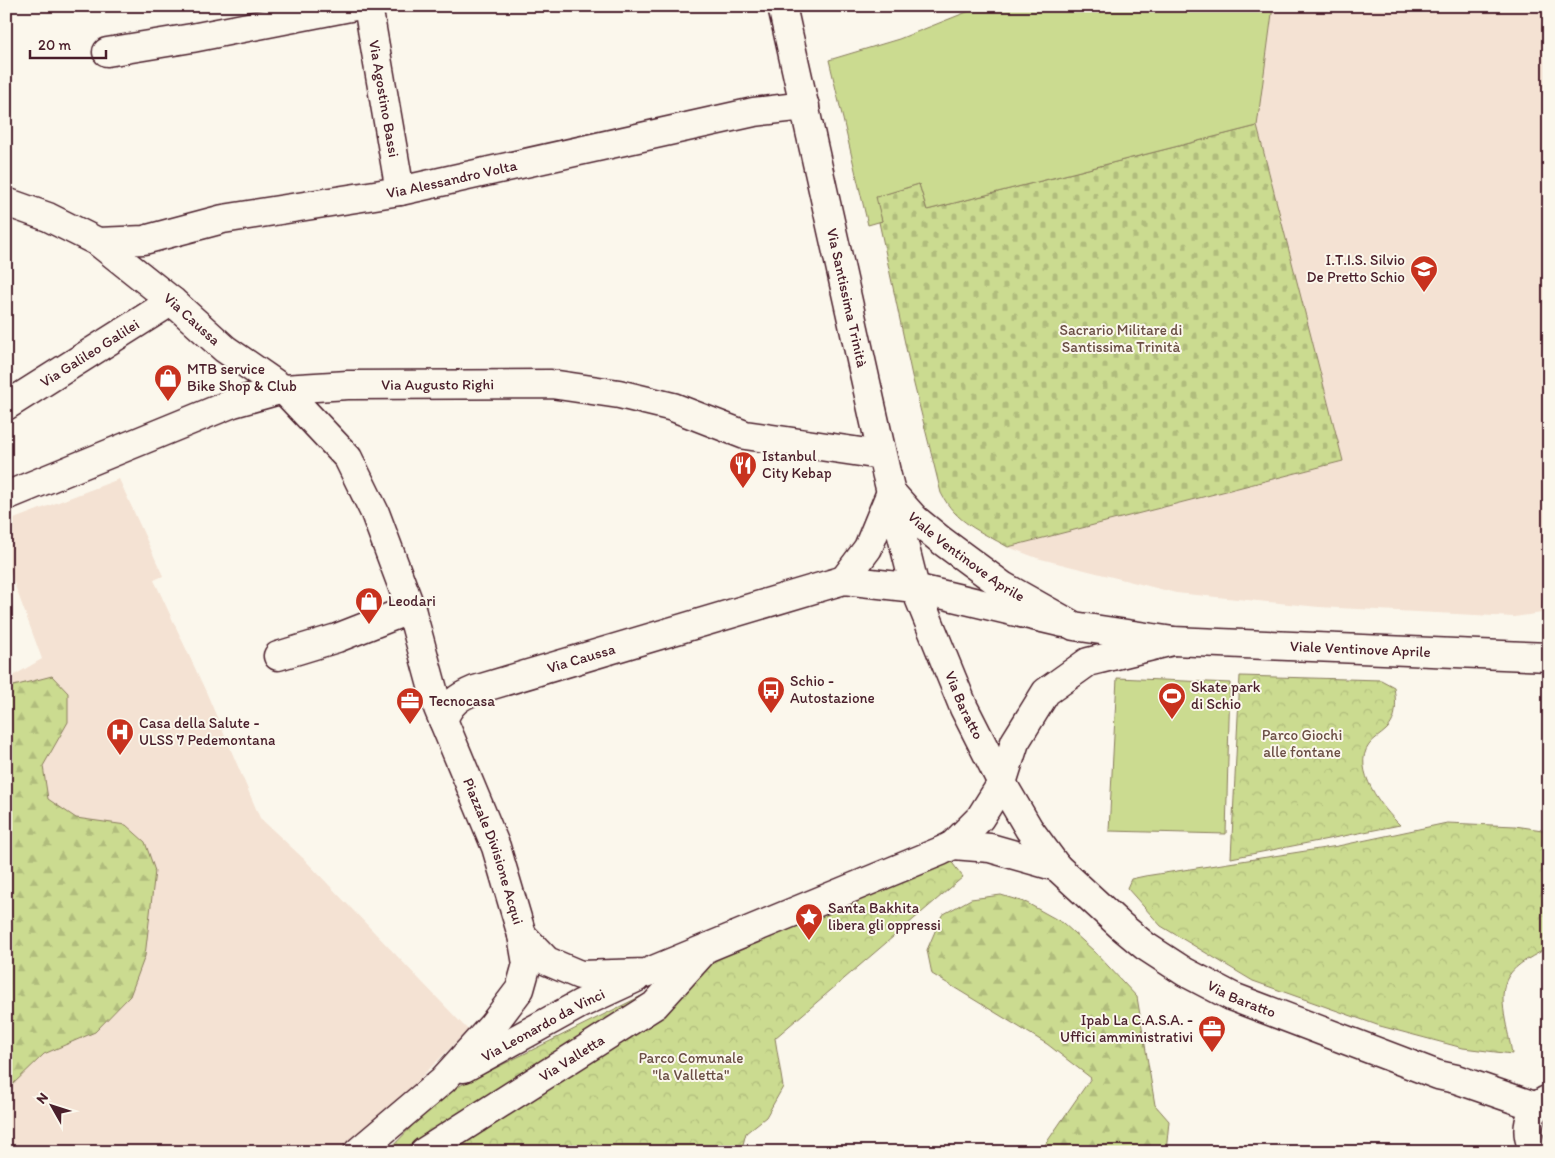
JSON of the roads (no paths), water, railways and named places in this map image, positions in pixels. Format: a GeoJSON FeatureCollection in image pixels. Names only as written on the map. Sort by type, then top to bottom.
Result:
{"type":"FeatureCollection","features":[{"type":"Feature","properties":{"kind":"street"},"geometry":{"type":"LineString","coordinates":[[107,52],[192,38],[355,6]]}},
{"type":"Feature","properties":{"kind":"street","name":"Via Agostino Bassi"},"geometry":{"type":"LineString","coordinates":[[368,6],[400,191]]}},
{"type":"Feature","properties":{"kind":"street","name":"Via Santissima Trinità"},"geometry":{"type":"LineString","coordinates":[[782,6],[881,455],[915,588]]}},
{"type":"Feature","properties":{"kind":"street","name":"Via Alessandro Volta"},"geometry":{"type":"LineString","coordinates":[[98,242],[144,240],[223,219],[400,191],[735,116],[805,106]]}},
{"type":"Feature","properties":{"kind":"street","name":"Via Caussa"},"geometry":{"type":"LineString","coordinates":[[6,202],[48,217],[98,242],[172,301],[225,349],[282,389],[348,458],[376,513],[411,609],[438,708],[444,720]]}},
{"type":"Feature","properties":{"kind":"street","name":"Via Galileo Galilei"},"geometry":{"type":"LineString","coordinates":[[6,406],[172,301]]}},
{"type":"Feature","properties":{"kind":"street","name":"Via Augusto Righi"},"geometry":{"type":"LineString","coordinates":[[6,496],[233,403],[282,389],[348,385],[551,384],[619,394],[673,407],[745,435],[881,455]]}},
{"type":"Feature","properties":{"kind":"street"},"geometry":{"type":"LineString","coordinates":[[844,580],[868,548],[891,492]]}},
{"type":"Feature","properties":{"kind":"street","name":"Viale Ventinove Aprile"},"geometry":{"type":"LineString","coordinates":[[891,492],[915,519],[1003,586],[1074,626]]}},
{"type":"Feature","properties":{"kind":"street","name":"Via Caussa"},"geometry":{"type":"LineString","coordinates":[[444,720],[449,706],[460,696],[474,690],[844,580],[915,588]]}},
{"type":"Feature","properties":{"kind":"street","name":"Viale Ventinove Aprile"},"geometry":{"type":"LineString","coordinates":[[915,588],[1074,626],[1173,641],[1549,657]]}},
{"type":"Feature","properties":{"kind":"street","name":"Via Baratto"},"geometry":{"type":"LineString","coordinates":[[915,588],[964,708],[1002,783],[1029,828],[1058,867],[1146,946],[1202,981],[1233,997],[1438,1075],[1456,1079],[1538,1109],[1529,1140],[1536,1152]]}},
{"type":"Feature","properties":{"kind":"street"},"geometry":{"type":"LineString","coordinates":[[278,656],[336,638],[411,609]]}},
{"type":"Feature","properties":{"kind":"street","name":"Viale Ventinove Aprile"},"geometry":{"type":"LineString","coordinates":[[1002,783],[1015,742],[1046,692],[1088,662],[1173,641]]}},
{"type":"Feature","properties":{"kind":"street","name":"Piazzale Divisione Acqui"},"geometry":{"type":"LineString","coordinates":[[444,720],[496,847],[522,935],[547,961],[580,975],[646,974],[705,950]]}},
{"type":"Feature","properties":{"kind":"street"},"geometry":{"type":"LineString","coordinates":[[705,950],[953,845],[980,818],[1002,783]]}},
{"type":"Feature","properties":{"kind":"street","name":"Via Baratto"},"geometry":{"type":"LineString","coordinates":[[953,845],[990,848],[1058,867]]}},
{"type":"Feature","properties":{"kind":"street","name":"Via Leonardo da Vinci"},"geometry":{"type":"LineString","coordinates":[[358,1152],[443,1080],[492,1026],[520,989],[527,964],[522,935]]}},
{"type":"Feature","properties":{"kind":"street","name":"Via Valletta"},"geometry":{"type":"LineString","coordinates":[[424,1152],[654,1005],[705,950]]}},
{"type":"Feature","properties":{"kind":"street","name":"Via Leonardo da Vinci"},"geometry":{"type":"LineString","coordinates":[[443,1080],[580,1004],[646,974]]}},
{"type":"Feature","properties":{"kind":"place","name":"I.T.I.S. Silvio De Pretto Schio"},"geometry":{"type":"Point","coordinates":[1424,293]}},
{"type":"Feature","properties":{"kind":"place","name":"MTB service Bike Shop & Club"},"geometry":{"type":"Point","coordinates":[168,402]}},
{"type":"Feature","properties":{"kind":"place","name":"Istanbul City Kebap"},"geometry":{"type":"Point","coordinates":[743,489]}},
{"type":"Feature","properties":{"kind":"place","name":"Leodari"},"geometry":{"type":"Point","coordinates":[369,625]}},
{"type":"Feature","properties":{"kind":"place","name":"Schio - Autostazione"},"geometry":{"type":"Point","coordinates":[771,714]}},
{"type":"Feature","properties":{"kind":"place","name":"Skate park di Schio"},"geometry":{"type":"Point","coordinates":[1172,720]}},
{"type":"Feature","properties":{"kind":"place","name":"Tecnocasa"},"geometry":{"type":"Point","coordinates":[410,725]}},
{"type":"Feature","properties":{"kind":"place","name":"Casa della Salute - ULSS 7 Pedemontana"},"geometry":{"type":"Point","coordinates":[120,756]}},
{"type":"Feature","properties":{"kind":"place","name":"Santa Bakhita libera gli oppressi"},"geometry":{"type":"Point","coordinates":[809,941]}},
{"type":"Feature","properties":{"kind":"place","name":"Ipab La C.A.S.A. - Uffici amministrativi"},"geometry":{"type":"Point","coordinates":[1212,1053]}},
{"type":"Feature","properties":{"kind":"park label","name":"Sacrario Militare di Santissima Trinità"},"geometry":{"type":"Point","coordinates":[1121,338]}},
{"type":"Feature","properties":{"kind":"park label","name":"Parco Giochi alle fontane"},"geometry":{"type":"Point","coordinates":[1302,744]}},
{"type":"Feature","properties":{"kind":"park label","name":"Parco Comunale \"la Valletta\""},"geometry":{"type":"Point","coordinates":[691,1066]}}]}
